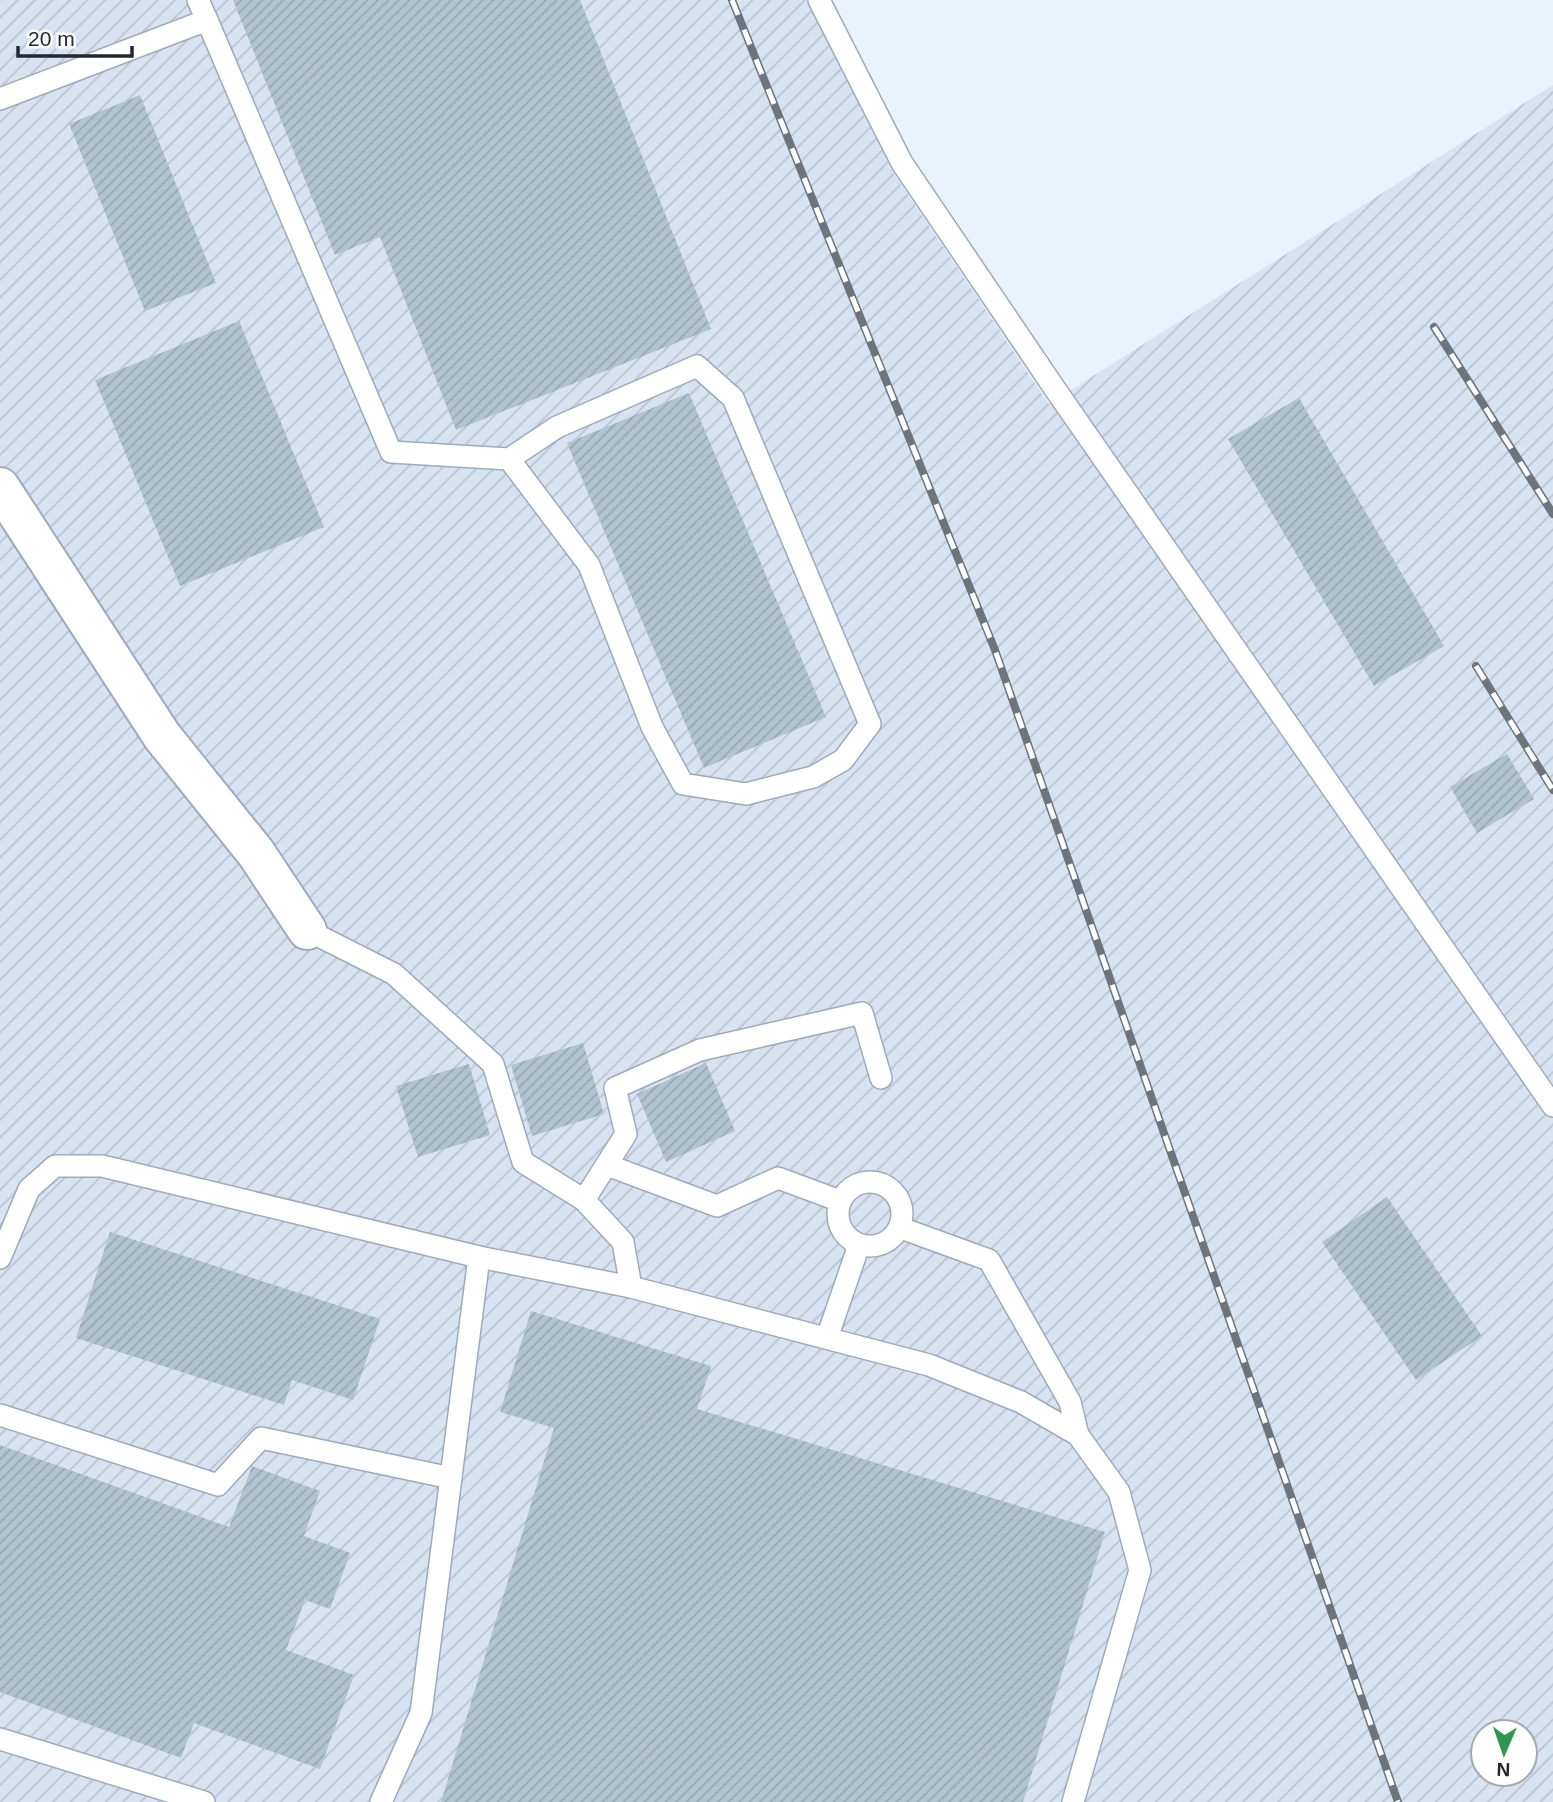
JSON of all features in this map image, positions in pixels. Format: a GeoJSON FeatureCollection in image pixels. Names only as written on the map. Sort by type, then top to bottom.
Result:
{"type":"FeatureCollection","features":[{"type":"Feature","properties":{"kind":"street"},"geometry":{"type":"LineString","coordinates":[[0,487],[162,736],[256,853],[307,930]]}},
{"type":"Feature","properties":{"kind":"lane"},"geometry":{"type":"LineString","coordinates":[[198,0],[391,453],[509,458],[557,427],[697,366],[733,398],[870,724],[843,760],[813,777],[746,794],[683,784],[652,727],[589,565],[509,458]]}},
{"type":"Feature","properties":{"kind":"lane"},"geometry":{"type":"LineString","coordinates":[[819,0],[902,163],[1553,1106]]}},
{"type":"Feature","properties":{"kind":"lane"},"geometry":{"type":"LineString","coordinates":[[0,99],[206,20]]}},
{"type":"Feature","properties":{"kind":"lane"},"geometry":{"type":"LineString","coordinates":[[307,930],[394,974],[493,1064],[523,1162],[584,1200],[623,1242],[631,1287]]}},
{"type":"Feature","properties":{"kind":"lane"},"geometry":{"type":"LineString","coordinates":[[584,1200],[626,1134],[615,1088],[700,1050],[862,1013],[881,1078]]}},
{"type":"Feature","properties":{"kind":"lane"},"geometry":{"type":"LineString","coordinates":[[607,1165],[717,1206],[778,1178],[839,1201]]}},
{"type":"Feature","properties":{"kind":"lane"},"geometry":{"type":"LineString","coordinates":[[0,1258],[29,1189],[55,1166],[102,1166],[479,1257],[631,1287],[929,1365],[1021,1402],[1078,1434]]}},
{"type":"Feature","properties":{"kind":"lane"},"geometry":{"type":"LineString","coordinates":[[866,1182],[880,1183],[891,1189],[900,1200],[901,1227],[887,1242],[877,1246],[859,1245],[843,1233],[838,1221],[839,1201],[853,1186],[866,1182]]}},
{"type":"Feature","properties":{"kind":"lane"},"geometry":{"type":"LineString","coordinates":[[901,1227],[989,1260],[1070,1402],[1078,1434],[1119,1492],[1140,1570],[1073,1802]]}},
{"type":"Feature","properties":{"kind":"lane"},"geometry":{"type":"LineString","coordinates":[[827,1338],[859,1245]]}},
{"type":"Feature","properties":{"kind":"lane"},"geometry":{"type":"LineString","coordinates":[[381,1802],[421,1713],[479,1257]]}},
{"type":"Feature","properties":{"kind":"lane"},"geometry":{"type":"LineString","coordinates":[[0,1415],[218,1485],[261,1438],[451,1478]]}},
{"type":"Feature","properties":{"kind":"lane"},"geometry":{"type":"LineString","coordinates":[[0,1739],[204,1802]]}},
{"type":"Feature","properties":{"kind":"shaded area"},"geometry":{"type":"Polygon","coordinates":[[[0,0],[806,0],[893,172],[1049,404],[1553,85],[1553,1802],[0,1802],[0,0]]]}},
{"type":"Feature","properties":{"kind":"building"},"geometry":{"type":"Polygon","coordinates":[[[233,0],[580,0],[711,329],[456,430],[380,237],[335,255],[233,0]]]}},
{"type":"Feature","properties":{"kind":"building"},"geometry":{"type":"Polygon","coordinates":[[[140,95],[216,283],[145,311],[69,124],[140,95]]]}},
{"type":"Feature","properties":{"kind":"building"},"geometry":{"type":"Polygon","coordinates":[[[239,321],[324,527],[180,586],[95,380],[239,321]]]}},
{"type":"Feature","properties":{"kind":"building"},"geometry":{"type":"Polygon","coordinates":[[[689,393],[826,717],[704,768],[567,443],[689,393]]]}},
{"type":"Feature","properties":{"kind":"building"},"geometry":{"type":"Polygon","coordinates":[[[1299,398],[1444,646],[1374,686],[1228,439],[1299,398]]]}},
{"type":"Feature","properties":{"kind":"building"},"geometry":{"type":"Polygon","coordinates":[[[1507,754],[1534,799],[1477,833],[1450,787],[1507,754]]]}},
{"type":"Feature","properties":{"kind":"building"},"geometry":{"type":"Polygon","coordinates":[[[583,1043],[604,1114],[532,1136],[511,1065],[583,1043]]]}},
{"type":"Feature","properties":{"kind":"building"},"geometry":{"type":"Polygon","coordinates":[[[706,1063],[735,1131],[666,1162],[637,1094],[706,1063]]]}},
{"type":"Feature","properties":{"kind":"building"},"geometry":{"type":"Polygon","coordinates":[[[469,1064],[490,1135],[418,1157],[396,1086],[469,1064]]]}},
{"type":"Feature","properties":{"kind":"building"},"geometry":{"type":"Polygon","coordinates":[[[1387,1197],[1482,1336],[1416,1380],[1322,1242],[1387,1197]]]}},
{"type":"Feature","properties":{"kind":"building"},"geometry":{"type":"Polygon","coordinates":[[[110,1232],[380,1319],[353,1400],[292,1380],[284,1405],[76,1338],[110,1232]]]}},
{"type":"Feature","properties":{"kind":"building"},"geometry":{"type":"Polygon","coordinates":[[[531,1311],[711,1366],[697,1409],[1105,1532],[1023,1802],[441,1802],[554,1428],[500,1412],[531,1311]]]}},
{"type":"Feature","properties":{"kind":"building"},"geometry":{"type":"Polygon","coordinates":[[[0,1445],[229,1527],[252,1466],[320,1491],[304,1536],[350,1553],[330,1609],[305,1600],[286,1650],[354,1675],[320,1769],[194,1723],[181,1758],[0,1692],[0,1445]]]}},
{"type":"Feature","properties":{"kind":"railway"},"geometry":{"type":"LineString","coordinates":[[732,0],[995,650],[1398,1802]]}},
{"type":"Feature","properties":{"kind":"railway"},"geometry":{"type":"LineString","coordinates":[[1434,327],[1553,514]]}},
{"type":"Feature","properties":{"kind":"railway"},"geometry":{"type":"LineString","coordinates":[[1476,666],[1553,790]]}}]}
